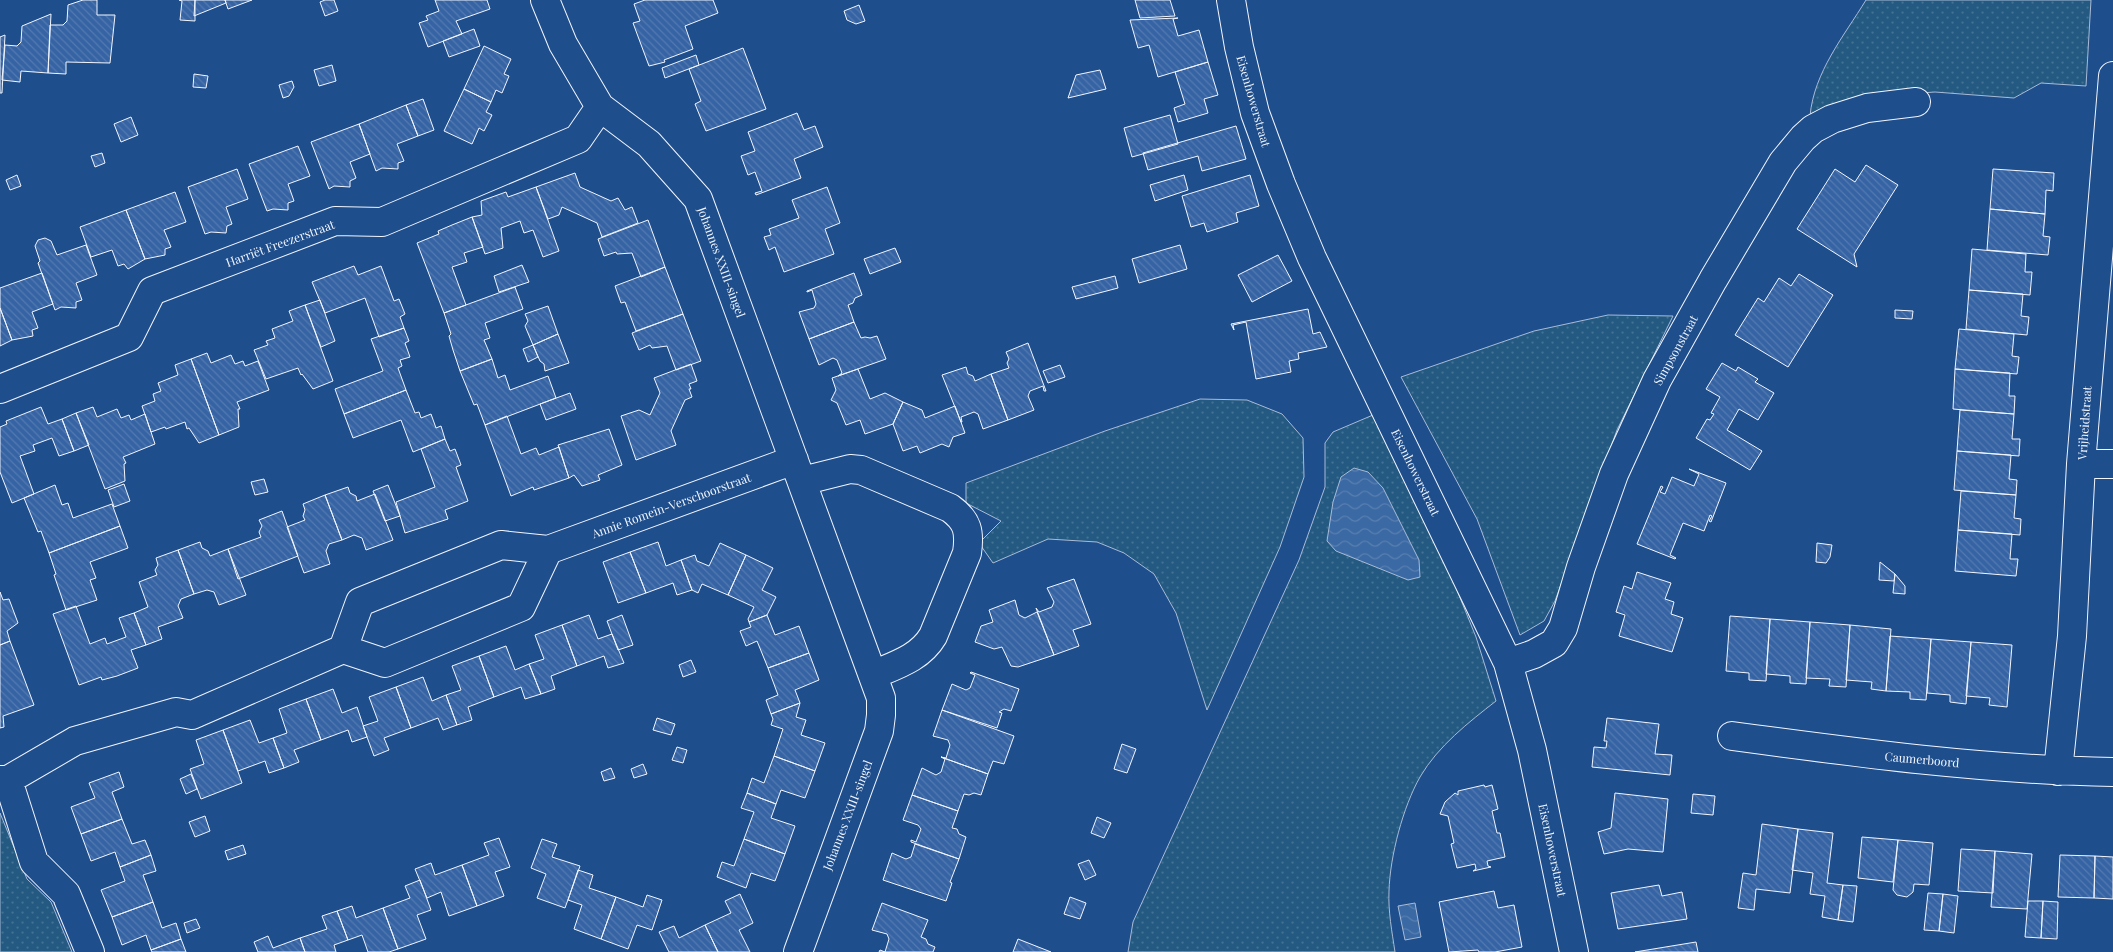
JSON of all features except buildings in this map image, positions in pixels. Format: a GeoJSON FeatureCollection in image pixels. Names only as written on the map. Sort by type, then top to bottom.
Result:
{"type":"FeatureCollection","features":[{"type":"Feature","properties":{"kind":"street","name":"Johannes XXIII-singel"},"geometry":{"type":"LineString","coordinates":[[545,0],[563,44],[600,107],[648,144],[698,199],[881,698],[879,731],[798,952]]}},
{"type":"Feature","properties":{"kind":"street","name":"Eisenhowerstraat"},"geometry":{"type":"LineString","coordinates":[[1231,0],[1239,47],[1256,113],[1281,184],[1312,258],[1508,663],[1532,750],[1574,952]]}},
{"type":"Feature","properties":{"kind":"street","name":"Vrijheidstraat"},"geometry":{"type":"LineString","coordinates":[[2058,771],[2072,636],[2081,464],[2113,76]]}},
{"type":"Feature","properties":{"kind":"street","name":"Simpsonstraat"},"geometry":{"type":"LineString","coordinates":[[1508,663],[1534,654],[1554,643],[1563,628],[1580,567],[1614,474],[1657,380],[1713,280],[1783,162],[1808,133],[1832,119],[1867,108],[1916,102]]}},
{"type":"Feature","properties":{"kind":"street","name":"Harriët Freezerstraat"},"geometry":{"type":"LineString","coordinates":[[0,389],[129,337],[152,291],[335,221],[382,222],[578,139],[600,107]]}},
{"type":"Feature","properties":{"kind":"street"},"geometry":{"type":"LineString","coordinates":[[2081,464],[2113,464]]}},
{"type":"Feature","properties":{"kind":"street"},"geometry":{"type":"LineString","coordinates":[[798,471],[861,470],[950,508],[961,516],[966,527],[969,540],[966,553],[933,636],[926,648],[917,655],[874,675]]}},
{"type":"Feature","properties":{"kind":"street","name":"Annie Romein-Verschoorstraat"},"geometry":{"type":"LineString","coordinates":[[343,649],[360,602],[501,545],[548,550],[798,471]]}},
{"type":"Feature","properties":{"kind":"street"},"geometry":{"type":"LineString","coordinates":[[90,952],[66,894],[34,862],[4,780],[75,741],[176,712],[192,715],[343,649],[385,663],[521,607],[548,550]]}},
{"type":"Feature","properties":{"kind":"street","name":"Caumerboord"},"geometry":{"type":"LineString","coordinates":[[1732,736],[1847,752],[2058,771],[2113,772]]}},
{"type":"Feature","properties":{"kind":"shaded area"},"geometry":{"type":"Polygon","coordinates":[[[1866,0],[2091,0],[2086,86],[2041,83],[2014,98],[1935,92],[1863,97],[1843,101],[1810,116],[1817,84],[1824,69],[1866,0]]]}},
{"type":"Feature","properties":{"kind":"shaded area"},"geometry":{"type":"Polygon","coordinates":[[[1608,315],[1673,316],[1617,430],[1555,601],[1544,621],[1520,635],[1477,519],[1401,377],[1534,331],[1608,315]]]}},
{"type":"Feature","properties":{"kind":"shaded area"},"geometry":{"type":"Polygon","coordinates":[[[1200,399],[1247,400],[1282,414],[1303,438],[1304,477],[1280,547],[1207,710],[1176,613],[1154,574],[1124,553],[1097,542],[1048,539],[993,563],[979,543],[1001,521],[966,503],[966,483],[1105,431],[1200,399]]]}},
{"type":"Feature","properties":{"kind":"shaded area"},"geometry":{"type":"Polygon","coordinates":[[[1373,415],[1437,541],[1476,637],[1496,701],[1465,726],[1436,755],[1420,777],[1408,803],[1395,847],[1390,877],[1390,922],[1395,952],[1128,952],[1133,922],[1299,560],[1325,487],[1325,443],[1333,432],[1373,415]]]}},
{"type":"Feature","properties":{"kind":"shaded area"},"geometry":{"type":"Polygon","coordinates":[[[0,813],[27,879],[51,902],[72,952],[0,952],[0,813]]]}},
{"type":"Feature","properties":{"kind":"water"},"geometry":{"type":"Polygon","coordinates":[[[1354,468],[1368,472],[1383,488],[1419,560],[1420,577],[1408,580],[1336,551],[1327,541],[1333,502],[1341,477],[1354,468]]]}},
{"type":"Feature","properties":{"kind":"water"},"geometry":{"type":"Polygon","coordinates":[[[1415,903],[1421,937],[1405,940],[1398,906],[1415,903]]]}}]}
